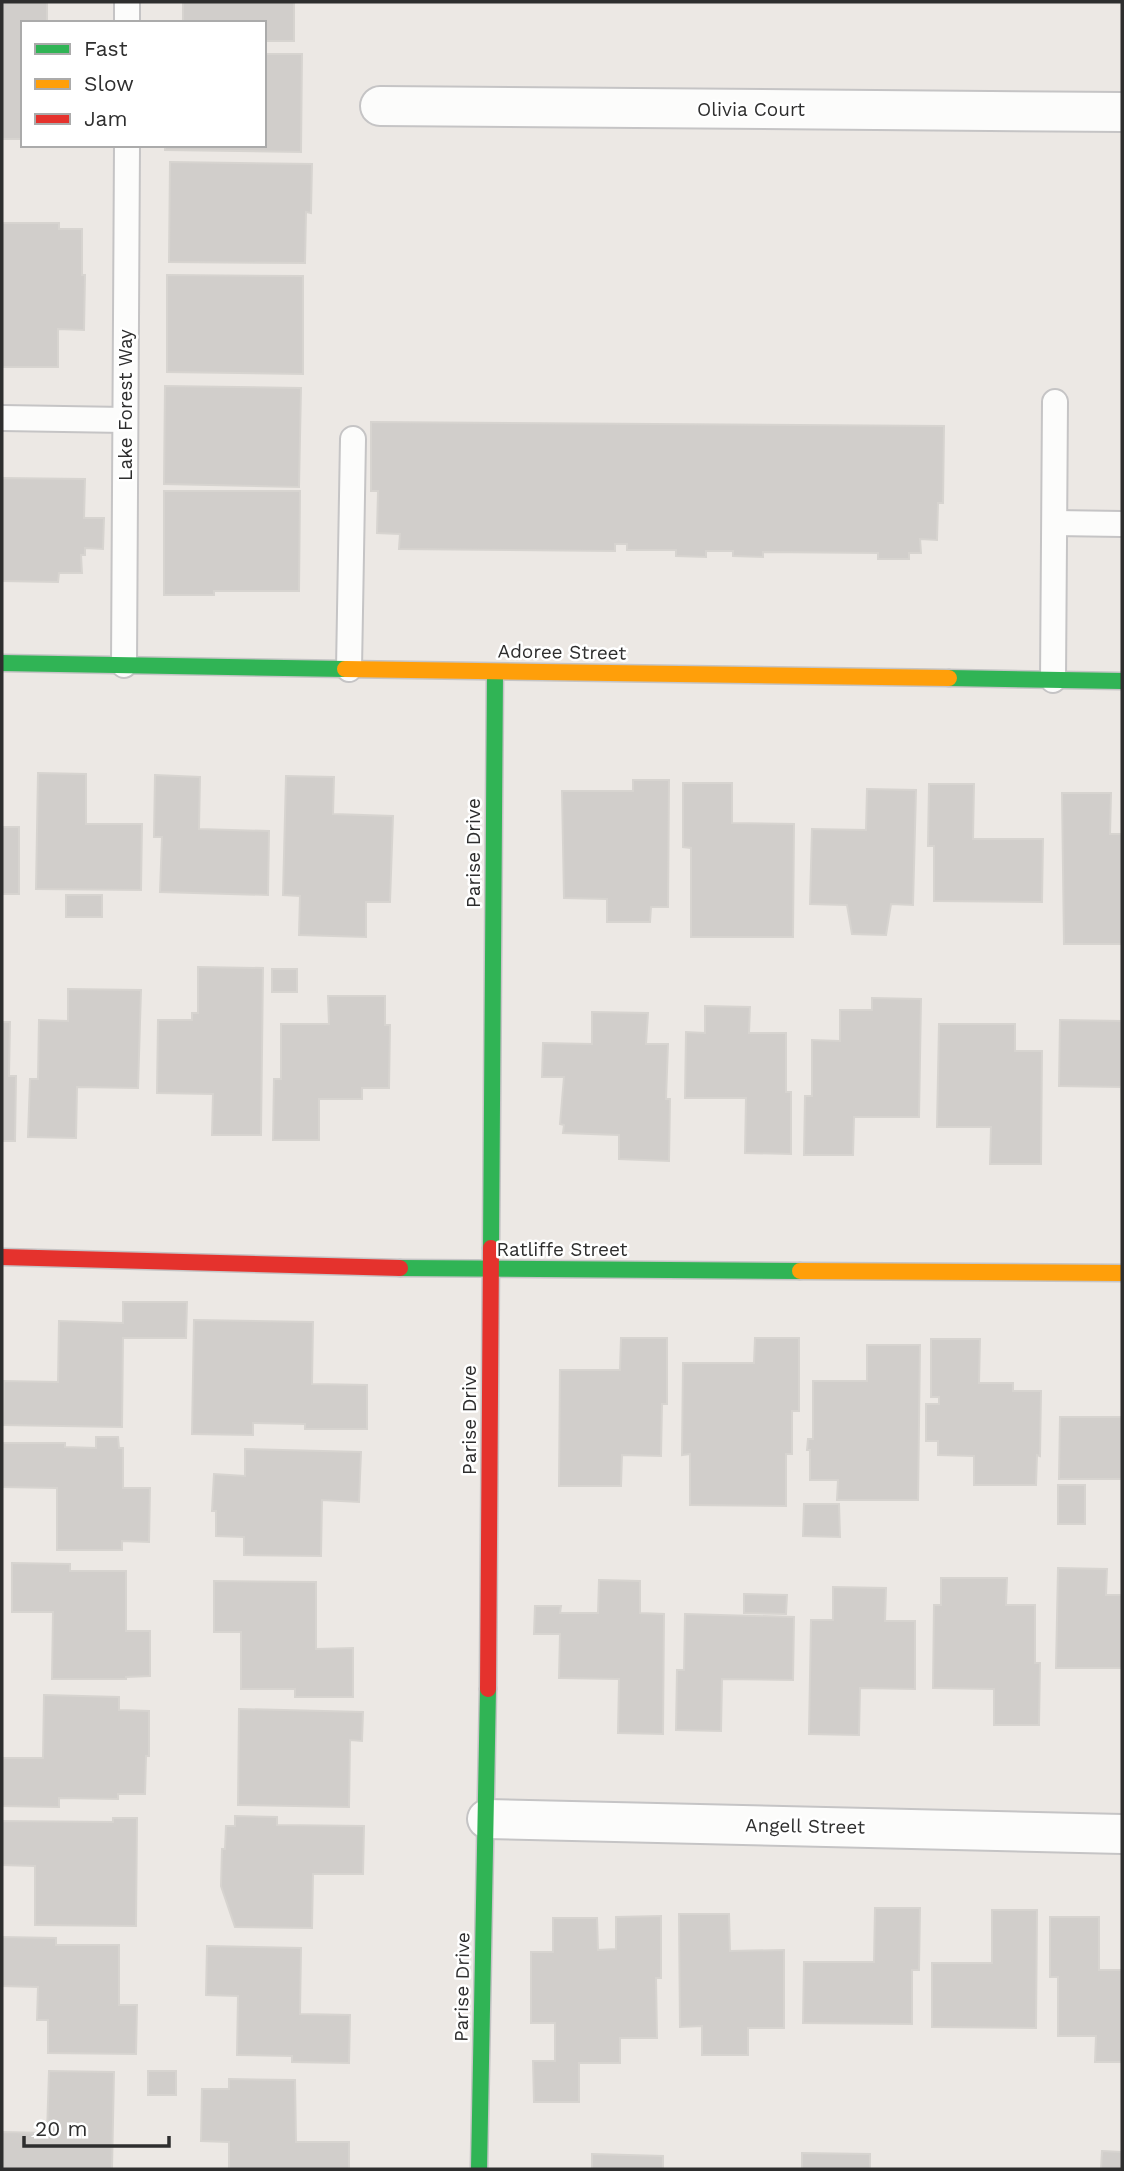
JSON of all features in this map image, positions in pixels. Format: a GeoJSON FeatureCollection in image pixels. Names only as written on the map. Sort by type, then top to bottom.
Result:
{"type":"FeatureCollection","features":[{"type":"Feature","properties":{"kind":"street","name":"Olivia Court"},"geometry":{"type":"LineString","coordinates":[[380,106],[1122,112]]}},
{"type":"Feature","properties":{"kind":"street","name":"Adoree Street"},"geometry":{"type":"LineString","coordinates":[[2,663],[1122,681]]}},
{"type":"Feature","properties":{"kind":"street","name":"Parise Drive"},"geometry":{"type":"LineString","coordinates":[[479,2169],[487,1819],[495,671]]}},
{"type":"Feature","properties":{"kind":"street","name":"Ratliffe Street"},"geometry":{"type":"LineString","coordinates":[[2,1258],[491,1270],[1122,1273]]}},
{"type":"Feature","properties":{"kind":"street","name":"Angell Street"},"geometry":{"type":"LineString","coordinates":[[487,1819],[1122,1834]]}},
{"type":"Feature","properties":{"kind":"lane"},"geometry":{"type":"LineString","coordinates":[[127,2],[127,21]]}},
{"type":"Feature","properties":{"kind":"lane","name":"Lake Forest Way"},"geometry":{"type":"LineString","coordinates":[[124,665],[127,147]]}},
{"type":"Feature","properties":{"kind":"lane"},"geometry":{"type":"LineString","coordinates":[[1053,680],[1055,402]]}},
{"type":"Feature","properties":{"kind":"lane"},"geometry":{"type":"LineString","coordinates":[[2,418],[125,420]]}},
{"type":"Feature","properties":{"kind":"lane"},"geometry":{"type":"LineString","coordinates":[[349,669],[353,439]]}},
{"type":"Feature","properties":{"kind":"lane"},"geometry":{"type":"LineString","coordinates":[[1055,523],[1122,524]]}},
{"type":"Feature","properties":{"kind":"building"},"geometry":{"type":"Polygon","coordinates":[[[2,2],[47,2],[47,21],[21,21],[21,139],[2,139],[2,2]]]}},
{"type":"Feature","properties":{"kind":"building"},"geometry":{"type":"Polygon","coordinates":[[[183,2],[294,2],[294,41],[266,41],[266,21],[183,21],[183,2]]]}},
{"type":"Feature","properties":{"kind":"building"},"geometry":{"type":"Polygon","coordinates":[[[266,54],[302,54],[301,152],[165,150],[165,147],[266,147],[266,54]]]}},
{"type":"Feature","properties":{"kind":"building"},"geometry":{"type":"Polygon","coordinates":[[[170,162],[312,164],[311,213],[306,212],[305,263],[169,262],[170,162]]]}},
{"type":"Feature","properties":{"kind":"building"},"geometry":{"type":"Polygon","coordinates":[[[2,223],[59,223],[59,229],[82,229],[84,330],[58,329],[58,367],[2,367],[2,223]]]}},
{"type":"Feature","properties":{"kind":"building"},"geometry":{"type":"Polygon","coordinates":[[[167,275],[303,276],[303,374],[167,372],[167,275]]]}},
{"type":"Feature","properties":{"kind":"building"},"geometry":{"type":"Polygon","coordinates":[[[165,386],[301,388],[299,487],[164,484],[165,386]]]}},
{"type":"Feature","properties":{"kind":"building"},"geometry":{"type":"Polygon","coordinates":[[[371,422],[944,426],[943,503],[938,503],[937,540],[920,539],[921,553],[909,553],[909,559],[878,559],[878,553],[763,552],[763,557],[733,556],[733,551],[706,551],[706,557],[676,556],[676,550],[627,550],[627,544],[615,544],[615,551],[399,549],[400,534],[377,533],[378,491],[371,491],[371,422]]]}},
{"type":"Feature","properties":{"kind":"building"},"geometry":{"type":"Polygon","coordinates":[[[2,478],[85,479],[84,518],[104,518],[103,549],[85,548],[85,555],[81,555],[82,573],[59,573],[58,582],[2,581],[2,478]]]}},
{"type":"Feature","properties":{"kind":"building"},"geometry":{"type":"Polygon","coordinates":[[[164,491],[300,491],[299,591],[214,591],[214,595],[164,595],[164,491]]]}},
{"type":"Feature","properties":{"kind":"building"},"geometry":{"type":"Polygon","coordinates":[[[38,773],[86,774],[86,824],[142,824],[141,890],[36,889],[38,773]]]}},
{"type":"Feature","properties":{"kind":"building"},"geometry":{"type":"Polygon","coordinates":[[[155,775],[200,777],[199,829],[269,831],[268,895],[160,892],[162,837],[154,837],[155,775]]]}},
{"type":"Feature","properties":{"kind":"building"},"geometry":{"type":"Polygon","coordinates":[[[286,776],[334,777],[333,814],[393,816],[390,902],[366,902],[366,937],[299,935],[300,896],[283,895],[286,776]]]}},
{"type":"Feature","properties":{"kind":"building"},"geometry":{"type":"Polygon","coordinates":[[[633,780],[669,780],[668,907],[651,907],[650,922],[607,922],[607,899],[564,898],[562,791],[633,791],[633,780]]]}},
{"type":"Feature","properties":{"kind":"building"},"geometry":{"type":"Polygon","coordinates":[[[683,783],[732,783],[732,823],[794,824],[793,937],[691,937],[691,848],[683,847],[683,783]]]}},
{"type":"Feature","properties":{"kind":"building"},"geometry":{"type":"Polygon","coordinates":[[[929,784],[974,784],[973,839],[1043,839],[1042,902],[934,901],[934,846],[928,846],[929,784]]]}},
{"type":"Feature","properties":{"kind":"building"},"geometry":{"type":"Polygon","coordinates":[[[867,789],[916,790],[913,905],[891,904],[886,935],[852,934],[847,905],[810,904],[812,829],[866,830],[867,789]]]}},
{"type":"Feature","properties":{"kind":"building"},"geometry":{"type":"Polygon","coordinates":[[[1062,793],[1111,793],[1110,834],[1122,834],[1122,944],[1064,944],[1062,793]]]}},
{"type":"Feature","properties":{"kind":"building"},"geometry":{"type":"Polygon","coordinates":[[[2,827],[19,827],[19,894],[2,894],[2,827]]]}},
{"type":"Feature","properties":{"kind":"building"},"geometry":{"type":"Polygon","coordinates":[[[66,895],[102,895],[102,917],[66,917],[66,895]]]}},
{"type":"Feature","properties":{"kind":"building"},"geometry":{"type":"Polygon","coordinates":[[[198,967],[263,968],[261,1135],[212,1135],[213,1094],[157,1093],[158,1020],[192,1020],[192,1013],[198,1013],[198,967]]]}},
{"type":"Feature","properties":{"kind":"building"},"geometry":{"type":"Polygon","coordinates":[[[272,969],[297,969],[297,992],[272,992],[272,969]]]}},
{"type":"Feature","properties":{"kind":"building"},"geometry":{"type":"Polygon","coordinates":[[[68,989],[141,990],[138,1088],[77,1087],[76,1138],[28,1137],[30,1079],[38,1079],[39,1020],[68,1021],[68,989]]]}},
{"type":"Feature","properties":{"kind":"building"},"geometry":{"type":"Polygon","coordinates":[[[328,996],[385,996],[385,1025],[390,1025],[389,1088],[362,1088],[362,1099],[319,1099],[319,1140],[273,1140],[274,1079],[281,1079],[281,1024],[329,1024],[328,996]]]}},
{"type":"Feature","properties":{"kind":"building"},"geometry":{"type":"Polygon","coordinates":[[[872,998],[921,999],[919,1117],[854,1117],[853,1155],[804,1155],[805,1096],[812,1096],[812,1040],[840,1041],[840,1010],[872,1010],[872,998]]]}},
{"type":"Feature","properties":{"kind":"building"},"geometry":{"type":"Polygon","coordinates":[[[705,1006],[750,1007],[749,1033],[786,1033],[786,1092],[791,1092],[791,1154],[745,1153],[746,1098],[685,1098],[686,1032],[705,1033],[705,1006]]]}},
{"type":"Feature","properties":{"kind":"building"},"geometry":{"type":"Polygon","coordinates":[[[592,1012],[648,1013],[646,1044],[668,1044],[666,1099],[670,1099],[669,1161],[619,1159],[619,1135],[563,1133],[564,1125],[560,1124],[564,1077],[542,1077],[543,1043],[592,1044],[592,1012]]]}},
{"type":"Feature","properties":{"kind":"building"},"geometry":{"type":"Polygon","coordinates":[[[1060,1020],[1122,1021],[1122,1141],[1121,1087],[1059,1086],[1060,1020]]]}},
{"type":"Feature","properties":{"kind":"building"},"geometry":{"type":"Polygon","coordinates":[[[2,1022],[10,1022],[9,1076],[16,1076],[15,1141],[2,1141],[2,1022]]]}},
{"type":"Feature","properties":{"kind":"building"},"geometry":{"type":"Polygon","coordinates":[[[939,1024],[1015,1024],[1015,1051],[1042,1051],[1041,1164],[990,1164],[991,1127],[937,1127],[939,1024]]]}},
{"type":"Feature","properties":{"kind":"building"},"geometry":{"type":"Polygon","coordinates":[[[123,1302],[187,1302],[186,1338],[123,1338],[122,1427],[3,1425],[4,1381],[58,1382],[59,1321],[123,1323],[123,1302]]]}},
{"type":"Feature","properties":{"kind":"building"},"geometry":{"type":"Polygon","coordinates":[[[194,1320],[313,1322],[312,1384],[367,1385],[367,1429],[305,1429],[305,1424],[253,1423],[253,1435],[192,1434],[194,1320]]]}},
{"type":"Feature","properties":{"kind":"building"},"geometry":{"type":"Polygon","coordinates":[[[621,1338],[667,1338],[667,1404],[662,1404],[661,1456],[622,1455],[621,1486],[559,1486],[560,1370],[620,1370],[621,1338]]]}},
{"type":"Feature","properties":{"kind":"building"},"geometry":{"type":"Polygon","coordinates":[[[755,1338],[799,1338],[799,1411],[792,1411],[792,1454],[786,1454],[786,1506],[690,1505],[690,1454],[682,1455],[683,1363],[754,1363],[755,1338]]]}},
{"type":"Feature","properties":{"kind":"building"},"geometry":{"type":"Polygon","coordinates":[[[931,1339],[980,1339],[979,1383],[1013,1383],[1013,1391],[1041,1391],[1040,1456],[1037,1455],[1036,1485],[974,1485],[974,1456],[938,1455],[938,1441],[926,1441],[926,1404],[939,1404],[939,1397],[931,1397],[931,1339]]]}},
{"type":"Feature","properties":{"kind":"building"},"geometry":{"type":"Polygon","coordinates":[[[867,1345],[920,1345],[918,1500],[837,1500],[838,1480],[810,1480],[810,1450],[807,1450],[808,1439],[813,1439],[813,1381],[867,1381],[867,1345]]]}},
{"type":"Feature","properties":{"kind":"building"},"geometry":{"type":"Polygon","coordinates":[[[1060,1417],[1122,1417],[1122,1479],[1059,1479],[1060,1417]]]}},
{"type":"Feature","properties":{"kind":"building"},"geometry":{"type":"Polygon","coordinates":[[[96,1437],[118,1437],[119,1448],[123,1448],[123,1488],[150,1488],[149,1542],[122,1541],[122,1550],[57,1550],[57,1488],[3,1487],[3,1443],[65,1443],[65,1447],[96,1448],[96,1437]]]}},
{"type":"Feature","properties":{"kind":"building"},"geometry":{"type":"Polygon","coordinates":[[[245,1449],[361,1452],[359,1502],[322,1500],[321,1556],[244,1555],[244,1537],[216,1536],[216,1511],[212,1511],[214,1474],[245,1476],[245,1449]]]}},
{"type":"Feature","properties":{"kind":"building"},"geometry":{"type":"Polygon","coordinates":[[[1058,1485],[1085,1485],[1085,1524],[1058,1524],[1058,1485]]]}},
{"type":"Feature","properties":{"kind":"building"},"geometry":{"type":"Polygon","coordinates":[[[804,1504],[839,1504],[840,1537],[803,1536],[804,1504]]]}},
{"type":"Feature","properties":{"kind":"building"},"geometry":{"type":"Polygon","coordinates":[[[12,1563],[70,1564],[70,1571],[126,1571],[126,1631],[150,1631],[150,1676],[126,1679],[52,1679],[53,1612],[12,1612],[12,1563]]]}},
{"type":"Feature","properties":{"kind":"building"},"geometry":{"type":"Polygon","coordinates":[[[1058,1568],[1107,1569],[1106,1595],[1122,1595],[1122,1668],[1056,1668],[1058,1568]]]}},
{"type":"Feature","properties":{"kind":"building"},"geometry":{"type":"Polygon","coordinates":[[[941,1578],[1007,1578],[1006,1605],[1035,1605],[1035,1663],[1040,1663],[1039,1725],[994,1725],[994,1689],[933,1688],[934,1605],[941,1605],[941,1578]]]}},
{"type":"Feature","properties":{"kind":"building"},"geometry":{"type":"Polygon","coordinates":[[[599,1580],[640,1581],[640,1613],[664,1614],[663,1734],[618,1733],[619,1679],[559,1678],[560,1634],[534,1634],[535,1606],[561,1606],[560,1613],[598,1613],[599,1580]]]}},
{"type":"Feature","properties":{"kind":"building"},"geometry":{"type":"Polygon","coordinates":[[[214,1581],[316,1582],[316,1649],[353,1648],[353,1697],[295,1697],[295,1689],[241,1689],[241,1632],[214,1632],[214,1581]]]}},
{"type":"Feature","properties":{"kind":"building"},"geometry":{"type":"Polygon","coordinates":[[[833,1587],[886,1588],[885,1621],[915,1621],[915,1689],[860,1688],[859,1735],[809,1734],[811,1620],[833,1620],[833,1587]]]}},
{"type":"Feature","properties":{"kind":"building"},"geometry":{"type":"Polygon","coordinates":[[[744,1594],[787,1595],[786,1614],[744,1613],[744,1594]]]}},
{"type":"Feature","properties":{"kind":"building"},"geometry":{"type":"Polygon","coordinates":[[[685,1614],[794,1617],[793,1680],[722,1679],[721,1731],[676,1730],[677,1670],[684,1670],[685,1614]]]}},
{"type":"Feature","properties":{"kind":"building"},"geometry":{"type":"Polygon","coordinates":[[[44,1695],[119,1697],[119,1710],[149,1711],[149,1756],[146,1756],[145,1794],[118,1794],[118,1799],[59,1798],[59,1807],[2,1806],[3,1758],[43,1758],[44,1695]]]}},
{"type":"Feature","properties":{"kind":"building"},"geometry":{"type":"Polygon","coordinates":[[[239,1709],[363,1712],[362,1741],[350,1740],[349,1807],[238,1805],[239,1709]]]}},
{"type":"Feature","properties":{"kind":"building"},"geometry":{"type":"Polygon","coordinates":[[[235,1816],[277,1817],[277,1825],[364,1826],[363,1874],[313,1874],[312,1928],[235,1927],[221,1886],[226,1826],[235,1826],[235,1816]]]}},
{"type":"Feature","properties":{"kind":"building"},"geometry":{"type":"Polygon","coordinates":[[[113,1818],[137,1818],[136,1926],[35,1925],[35,1866],[2,1865],[2,1821],[113,1822],[113,1818]]]}},
{"type":"Feature","properties":{"kind":"building"},"geometry":{"type":"Polygon","coordinates":[[[875,1908],[920,1908],[919,1970],[912,1970],[912,2024],[803,2023],[804,1962],[874,1962],[875,1908]]]}},
{"type":"Feature","properties":{"kind":"building"},"geometry":{"type":"Polygon","coordinates":[[[992,1910],[1037,1910],[1036,2028],[932,2027],[932,1963],[992,1963],[992,1910]]]}},
{"type":"Feature","properties":{"kind":"building"},"geometry":{"type":"Polygon","coordinates":[[[679,1914],[729,1914],[730,1951],[784,1950],[784,2028],[748,2028],[748,2055],[702,2055],[702,2026],[680,2027],[679,1914]]]}},
{"type":"Feature","properties":{"kind":"building"},"geometry":{"type":"Polygon","coordinates":[[[661,1916],[661,1978],[656,1978],[657,2038],[620,2038],[620,2063],[579,2063],[579,2102],[534,2102],[533,2061],[555,2061],[555,2023],[531,2023],[531,1952],[553,1952],[553,1918],[597,1918],[598,1950],[616,1949],[616,1917],[661,1916]]]}},
{"type":"Feature","properties":{"kind":"building"},"geometry":{"type":"Polygon","coordinates":[[[1050,1917],[1099,1917],[1099,1970],[1122,1970],[1122,2062],[1095,2062],[1096,2036],[1058,2036],[1058,1977],[1050,1977],[1050,1917]]]}},
{"type":"Feature","properties":{"kind":"building"},"geometry":{"type":"Polygon","coordinates":[[[2,1937],[56,1938],[56,1945],[119,1945],[119,2005],[137,2005],[136,2054],[48,2053],[48,2020],[37,2020],[38,1987],[2,1986],[2,1937]]]}},
{"type":"Feature","properties":{"kind":"building"},"geometry":{"type":"Polygon","coordinates":[[[207,1946],[301,1948],[300,2014],[350,2015],[349,2063],[292,2062],[292,2056],[237,2055],[238,1996],[206,1995],[207,1946]]]}},
{"type":"Feature","properties":{"kind":"building"},"geometry":{"type":"Polygon","coordinates":[[[49,2071],[114,2072],[112,2169],[2,2169],[2,2132],[47,2133],[49,2071]]]}},
{"type":"Feature","properties":{"kind":"building"},"geometry":{"type":"Polygon","coordinates":[[[148,2071],[176,2071],[176,2095],[148,2095],[148,2071]]]}},
{"type":"Feature","properties":{"kind":"building"},"geometry":{"type":"Polygon","coordinates":[[[229,2079],[295,2080],[296,2142],[349,2142],[349,2169],[229,2169],[229,2142],[201,2141],[202,2089],[229,2089],[229,2079]]]}},
{"type":"Feature","properties":{"kind":"building"},"geometry":{"type":"Polygon","coordinates":[[[1102,2151],[1122,2152],[1122,2169],[1101,2169],[1102,2151]]]}},
{"type":"Feature","properties":{"kind":"building"},"geometry":{"type":"Polygon","coordinates":[[[802,2153],[870,2154],[870,2169],[802,2169],[802,2153]]]}},
{"type":"Feature","properties":{"kind":"building"},"geometry":{"type":"Polygon","coordinates":[[[592,2154],[663,2156],[663,2169],[592,2169],[592,2154]]]}},
{"type":"Feature","properties":{"kind":"traffic: fast"},"geometry":{"type":"LineString","coordinates":[[2,663],[345,669]]}},
{"type":"Feature","properties":{"kind":"traffic: fast"},"geometry":{"type":"LineString","coordinates":[[491,1248],[495,672]]}},
{"type":"Feature","properties":{"kind":"traffic: fast"},"geometry":{"type":"LineString","coordinates":[[949,678],[1122,681]]}},
{"type":"Feature","properties":{"kind":"traffic: fast"},"geometry":{"type":"LineString","coordinates":[[400,1268],[800,1271]]}},
{"type":"Feature","properties":{"kind":"traffic: fast"},"geometry":{"type":"LineString","coordinates":[[479,2169],[488,1689]]}},
{"type":"Feature","properties":{"kind":"traffic: slow"},"geometry":{"type":"LineString","coordinates":[[345,669],[949,678]]}},
{"type":"Feature","properties":{"kind":"traffic: slow"},"geometry":{"type":"LineString","coordinates":[[800,1271],[1122,1273]]}},
{"type":"Feature","properties":{"kind":"traffic: jam"},"geometry":{"type":"LineString","coordinates":[[488,1689],[491,1248]]}},
{"type":"Feature","properties":{"kind":"traffic: jam"},"geometry":{"type":"LineString","coordinates":[[2,1257],[400,1268]]}}]}
